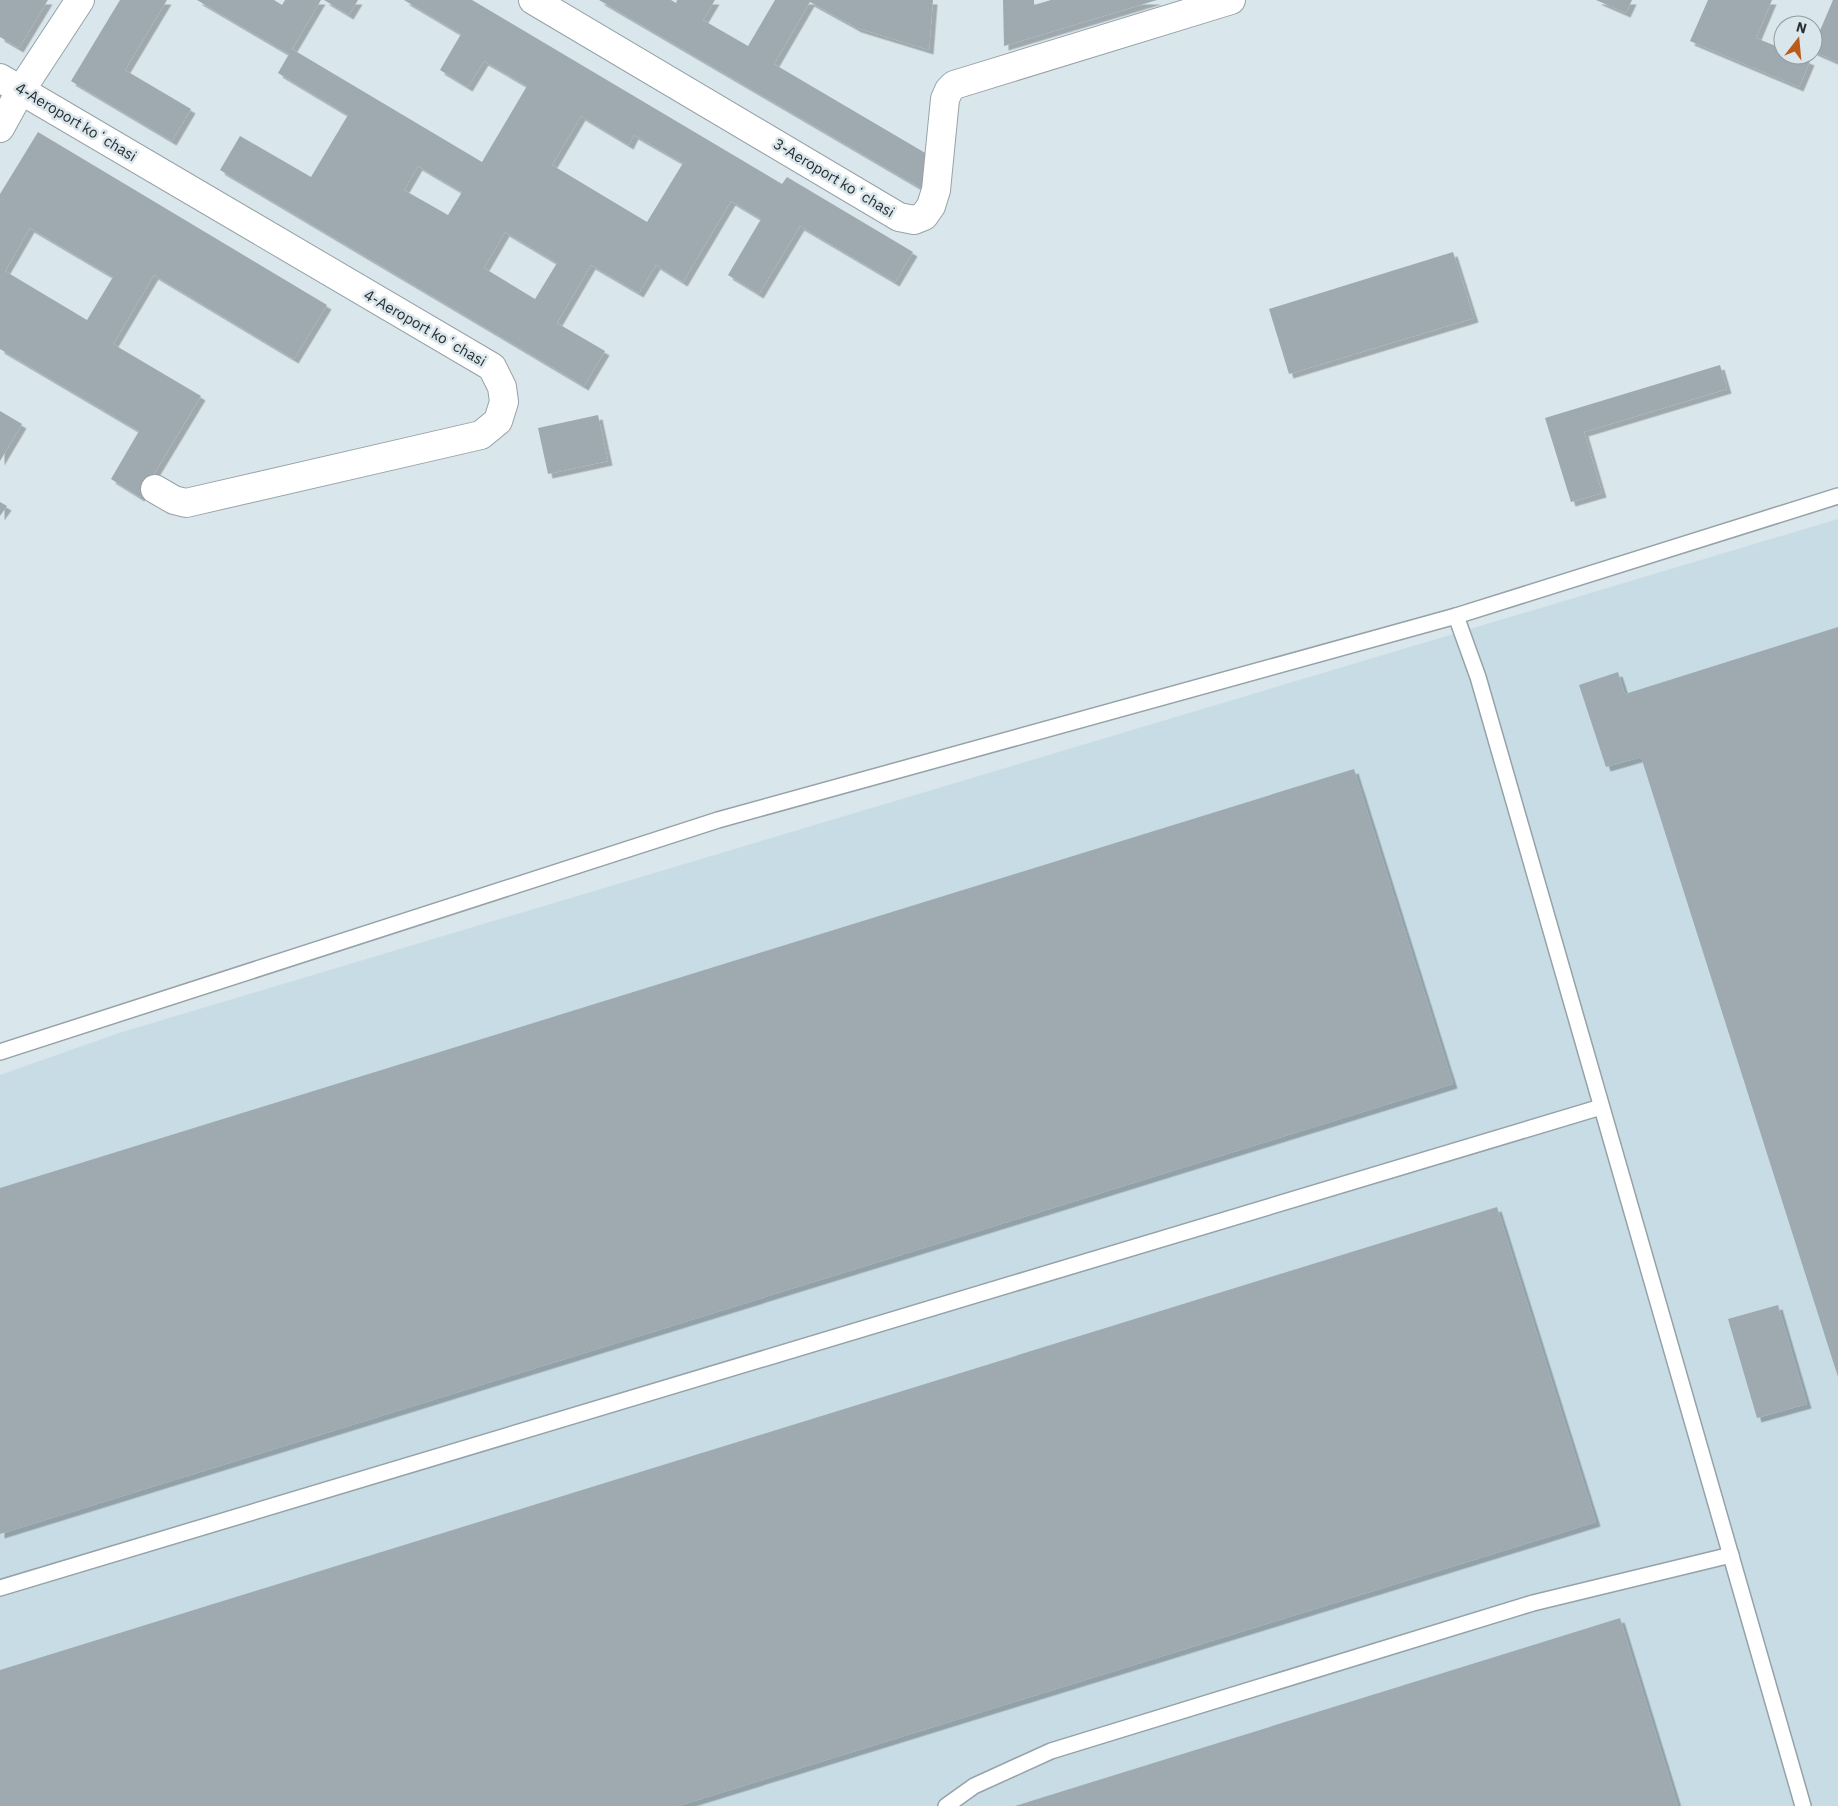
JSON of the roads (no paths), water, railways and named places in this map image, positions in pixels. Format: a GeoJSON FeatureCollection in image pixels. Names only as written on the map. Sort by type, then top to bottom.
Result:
{"type":"FeatureCollection","features":[{"type":"Feature","properties":{"kind":"street"},"geometry":{"type":"LineString","coordinates":[[0,128],[10,84],[80,0]]}},
{"type":"Feature","properties":{"kind":"street","name":"3-Aeroport koʻchasi"},"geometry":{"type":"LineString","coordinates":[[533,0],[899,217],[914,220],[924,216],[931,206],[936,190],[945,99],[948,90],[954,85],[1231,0]]}},
{"type":"Feature","properties":{"kind":"street","name":"4-Aeroport koʻchasi"},"geometry":{"type":"LineString","coordinates":[[10,84],[492,367],[502,386],[504,402],[498,421],[481,435],[186,503],[174,500],[155,489]]}},
{"type":"Feature","properties":{"kind":"lane"},"geometry":{"type":"LineString","coordinates":[[0,1052],[718,820],[1456,616],[1838,496]]}},
{"type":"Feature","properties":{"kind":"lane"},"geometry":{"type":"LineString","coordinates":[[1456,616],[1478,677],[1803,1806]]}},
{"type":"Feature","properties":{"kind":"lane"},"geometry":{"type":"LineString","coordinates":[[0,1588],[1602,1107]]}},
{"type":"Feature","properties":{"kind":"lane"},"geometry":{"type":"LineString","coordinates":[[946,1806],[974,1786],[1051,1750],[1533,1603],[1731,1555]]}}]}
